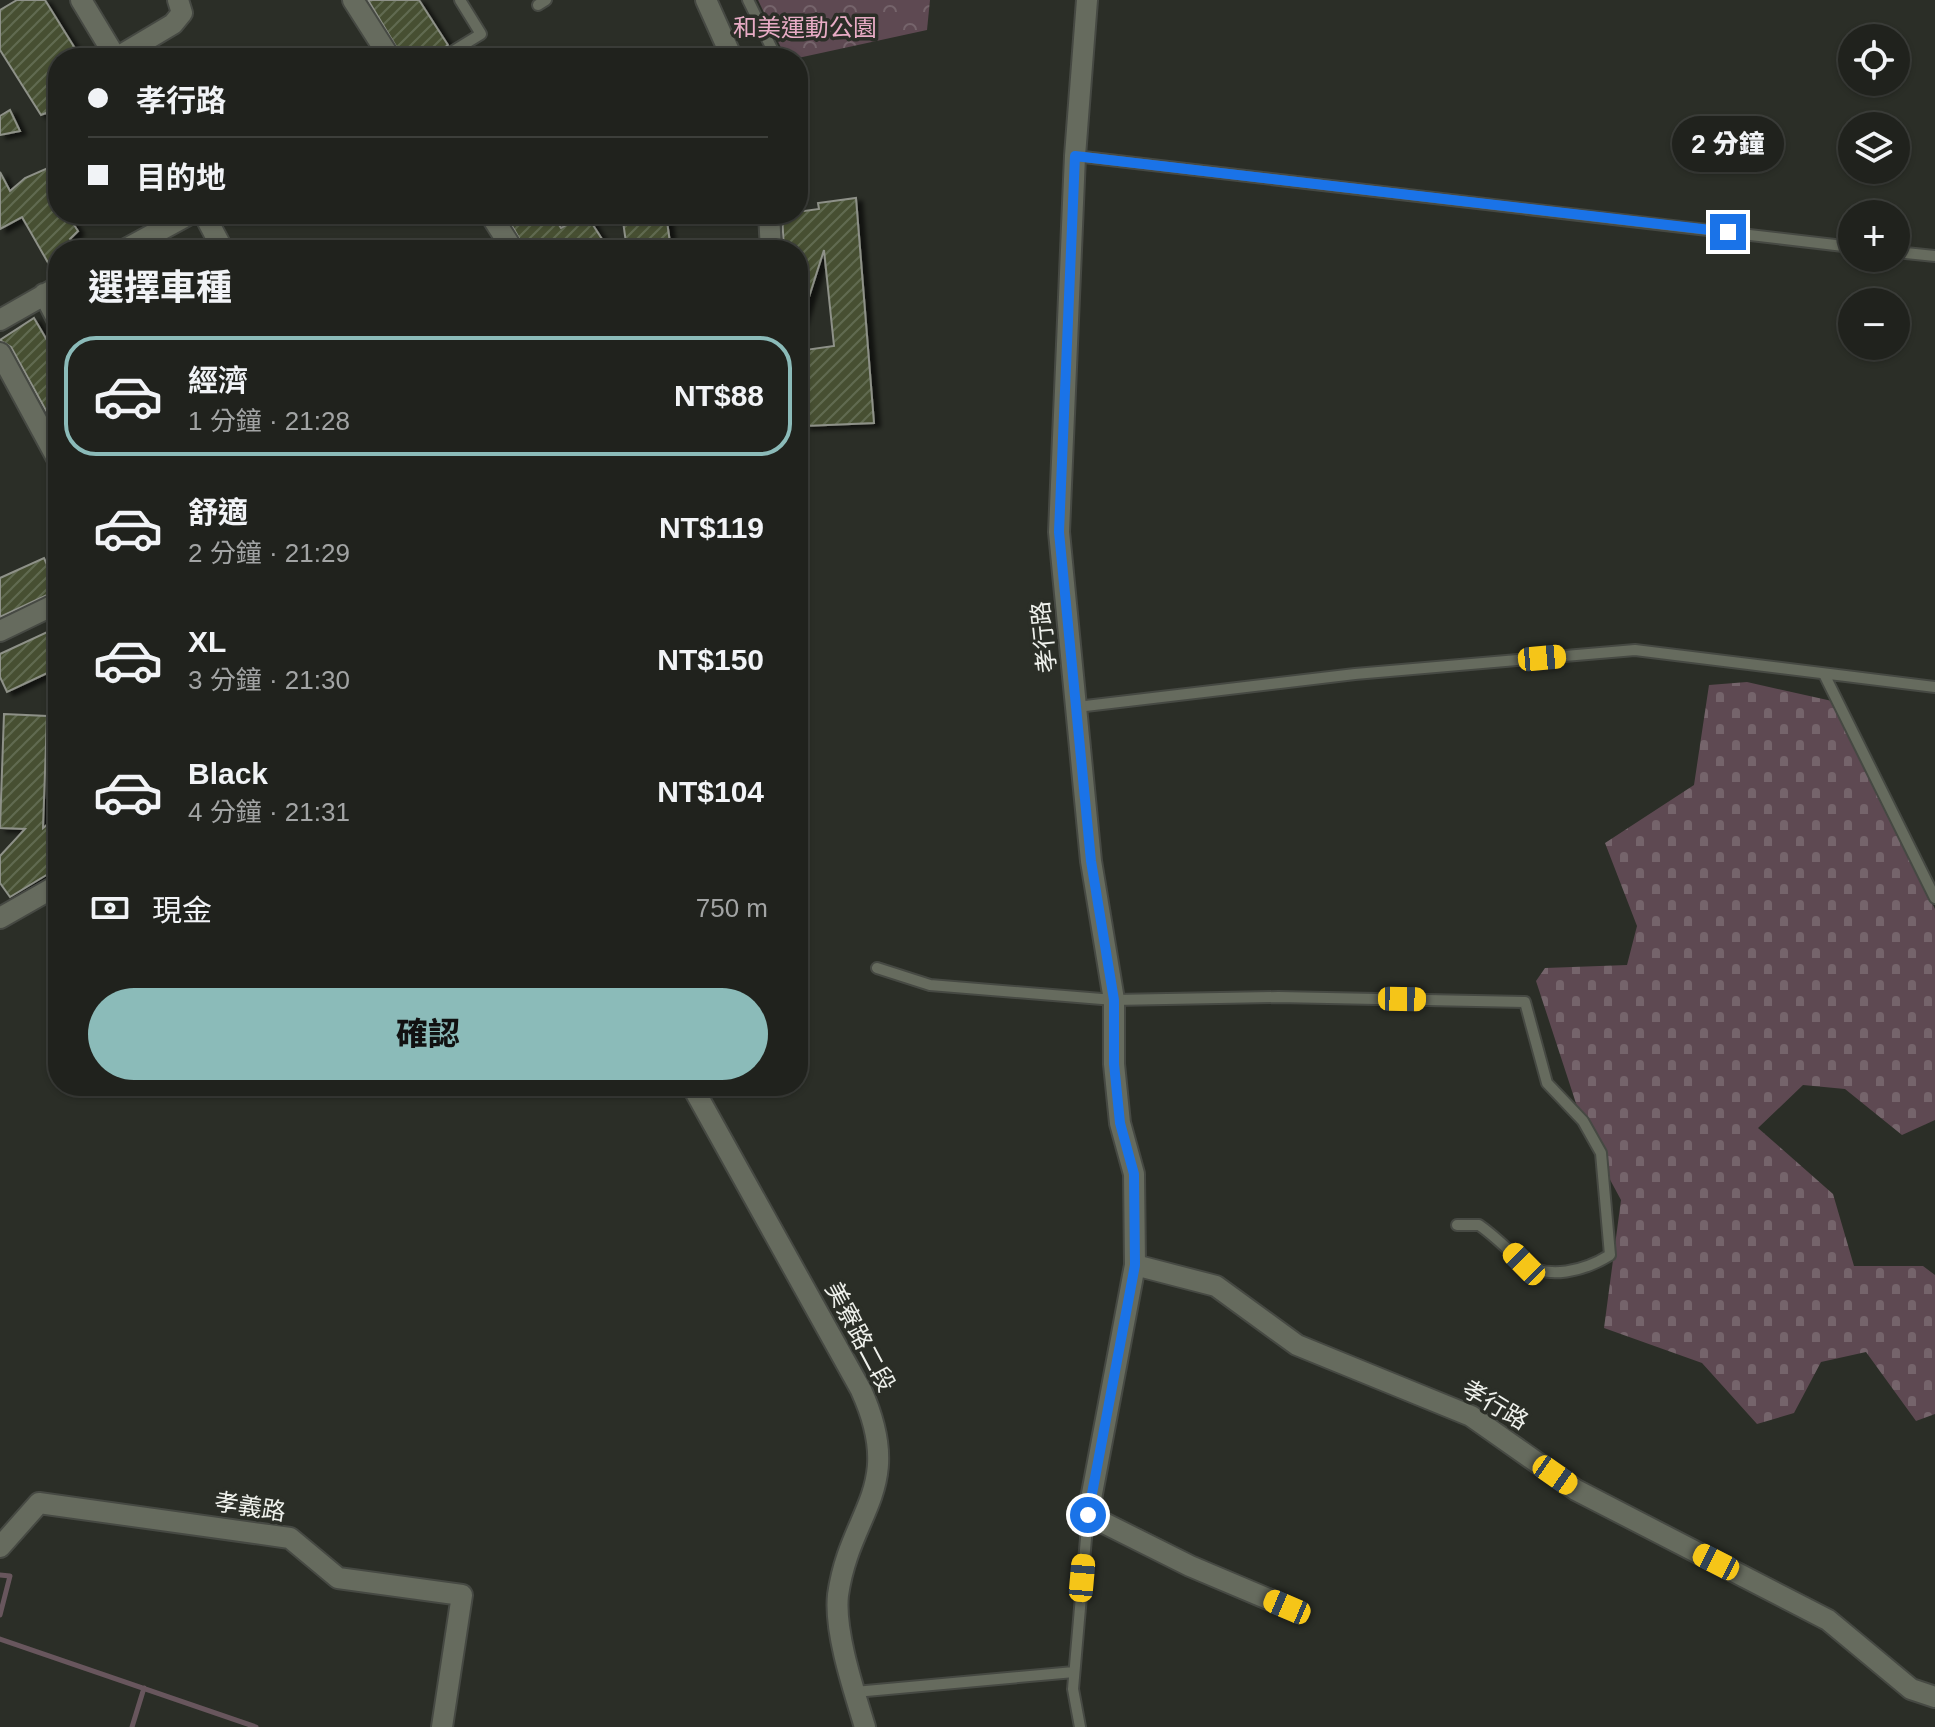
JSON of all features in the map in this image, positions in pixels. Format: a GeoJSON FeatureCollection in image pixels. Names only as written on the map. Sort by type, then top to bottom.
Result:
{"type":"FeatureCollection","features":[{"type":"Feature","properties":{"kind":"street"},"geometry":{"type":"LineString","coordinates":[[81,0],[110,48]]}},
{"type":"Feature","properties":{"kind":"street"},"geometry":{"type":"LineString","coordinates":[[353,0],[384,48]]}},
{"type":"Feature","properties":{"kind":"street"},"geometry":{"type":"LineString","coordinates":[[706,0],[728,48]]}},
{"type":"Feature","properties":{"kind":"street","name":"孝行路"},"geometry":{"type":"LineString","coordinates":[[1087,0],[1075,156],[1059,532],[1091,861],[1114,1000],[1114,1064],[1120,1123],[1134,1174],[1135,1265],[1088,1515]]}},
{"type":"Feature","properties":{"kind":"street"},"geometry":{"type":"LineString","coordinates":[[133,48],[173,24],[180,7]]}},
{"type":"Feature","properties":{"kind":"street"},"geometry":{"type":"LineString","coordinates":[[142,240],[172,224]]}},
{"type":"Feature","properties":{"kind":"street"},"geometry":{"type":"LineString","coordinates":[[0,320],[48,292]]}},
{"type":"Feature","properties":{"kind":"street"},"geometry":{"type":"LineString","coordinates":[[0,353],[48,442]]}},
{"type":"Feature","properties":{"kind":"street"},"geometry":{"type":"LineString","coordinates":[[0,631],[48,608]]}},
{"type":"Feature","properties":{"kind":"street"},"geometry":{"type":"LineString","coordinates":[[0,918],[48,891]]}},
{"type":"Feature","properties":{"kind":"street","name":"美寮路二段"},"geometry":{"type":"LineString","coordinates":[[698,1096],[861,1390],[874,1424],[877,1478],[838,1597],[855,1692],[865,1727]]}},
{"type":"Feature","properties":{"kind":"street","name":"孝行路"},"geometry":{"type":"LineString","coordinates":[[1135,1265],[1216,1286],[1297,1345],[1471,1416],[1576,1490],[1828,1620],[1911,1689],[1935,1697]]}},
{"type":"Feature","properties":{"kind":"street","name":"孝義路"},"geometry":{"type":"LineString","coordinates":[[0,1547],[39,1503],[290,1538],[338,1578],[462,1595],[442,1727]]}},
{"type":"Feature","properties":{"kind":"street"},"geometry":{"type":"LineString","coordinates":[[1088,1515],[1190,1566],[1287,1607]]}},
{"type":"Feature","properties":{"kind":"lane"},"geometry":{"type":"LineString","coordinates":[[458,48],[481,34],[460,0]]}},
{"type":"Feature","properties":{"kind":"lane"},"geometry":{"type":"LineString","coordinates":[[748,0],[772,48]]}},
{"type":"Feature","properties":{"kind":"lane"},"geometry":{"type":"LineString","coordinates":[[1075,156],[1838,245]]}},
{"type":"Feature","properties":{"kind":"lane"},"geometry":{"type":"LineString","coordinates":[[1910,253],[1935,256]]}},
{"type":"Feature","properties":{"kind":"lane"},"geometry":{"type":"LineString","coordinates":[[1077,707],[1355,674],[1635,650],[1825,676],[1935,687]]}},
{"type":"Feature","properties":{"kind":"lane"},"geometry":{"type":"LineString","coordinates":[[1825,676],[1935,898]]}},
{"type":"Feature","properties":{"kind":"lane"},"geometry":{"type":"LineString","coordinates":[[877,968],[930,985],[1114,1000],[1278,997],[1525,1002],[1547,1083],[1583,1121],[1601,1153],[1610,1255],[1585,1270],[1550,1271],[1524,1264],[1479,1225],[1457,1225]]}},
{"type":"Feature","properties":{"kind":"lane"},"geometry":{"type":"LineString","coordinates":[[1080,1727],[1073,1689],[1088,1515]]}},
{"type":"Feature","properties":{"kind":"lane"},"geometry":{"type":"LineString","coordinates":[[855,1692],[1074,1672]]}},
{"type":"Feature","properties":{"kind":"green space","name":"和美運動公園"},"geometry":{"type":"Polygon","coordinates":[[[758,0],[930,0],[927,30],[808,56],[808,48],[781,48],[758,0]]]}},
{"type":"Feature","properties":{"kind":"green space"},"geometry":{"type":"Polygon","coordinates":[[[1747,682],[1832,701],[1935,909],[1935,1120],[1902,1135],[1845,1089],[1803,1085],[1758,1128],[1833,1194],[1854,1266],[1923,1266],[1935,1275],[1935,1414],[1916,1421],[1866,1352],[1821,1362],[1794,1413],[1757,1424],[1702,1363],[1604,1328],[1621,1200],[1587,1137],[1536,981],[1545,968],[1627,965],[1637,926],[1605,843],[1694,785],[1709,685],[1747,682]]]}},
{"type":"Feature","properties":{"kind":"building"},"geometry":{"type":"Polygon","coordinates":[[[17,0],[45,0],[75,48],[48,48],[48,116],[46,113],[41,115],[0,50],[0,10],[17,0]]]}},
{"type":"Feature","properties":{"kind":"building"},"geometry":{"type":"Polygon","coordinates":[[[368,0],[419,0],[448,45],[445,48],[397,48],[368,0]]]}},
{"type":"Feature","properties":{"kind":"building"},"geometry":{"type":"Polygon","coordinates":[[[10,110],[20,131],[0,135],[0,116],[10,110]]]}},
{"type":"Feature","properties":{"kind":"building"},"geometry":{"type":"Polygon","coordinates":[[[48,168],[48,224],[73,224],[78,231],[71,240],[48,240],[48,263],[22,217],[0,229],[0,172],[10,191],[25,178],[48,168]]]}},
{"type":"Feature","properties":{"kind":"building"},"geometry":{"type":"Polygon","coordinates":[[[856,198],[874,423],[808,426],[808,350],[834,346],[824,250],[808,300],[808,240],[783,240],[783,224],[808,224],[808,210],[819,209],[818,203],[856,198]]]}},
{"type":"Feature","properties":{"kind":"building"},"geometry":{"type":"Polygon","coordinates":[[[511,224],[558,224],[561,228],[568,224],[592,224],[603,240],[520,240],[511,224]]]}},
{"type":"Feature","properties":{"kind":"building"},"geometry":{"type":"Polygon","coordinates":[[[623,224],[667,224],[670,240],[626,240],[623,224]]]}},
{"type":"Feature","properties":{"kind":"building"},"geometry":{"type":"Polygon","coordinates":[[[34,318],[48,342],[48,414],[11,347],[0,340],[34,318]]]}},
{"type":"Feature","properties":{"kind":"building"},"geometry":{"type":"Polygon","coordinates":[[[44,558],[48,567],[48,595],[0,617],[0,578],[44,558]]]}},
{"type":"Feature","properties":{"kind":"building"},"geometry":{"type":"Polygon","coordinates":[[[48,632],[48,673],[7,692],[0,677],[0,654],[48,632]]]}},
{"type":"Feature","properties":{"kind":"building"},"geometry":{"type":"Polygon","coordinates":[[[4,714],[47,716],[43,828],[48,824],[48,874],[10,897],[0,883],[0,856],[25,829],[0,828],[4,714]]]}},
{"type":"Feature","properties":{"kind":"waterway"},"geometry":{"type":"LineString","coordinates":[[0,1575],[10,1576],[0,1615]]}},
{"type":"Feature","properties":{"kind":"waterway"},"geometry":{"type":"LineString","coordinates":[[0,1639],[256,1727]]}},
{"type":"Feature","properties":{"kind":"waterway"},"geometry":{"type":"LineString","coordinates":[[132,1727],[144,1688]]}},
{"type":"Feature","properties":{"kind":"route"},"geometry":{"type":"LineString","coordinates":[[1088,1515],[1135,1265],[1134,1174],[1120,1123],[1114,1064],[1114,1000],[1091,861],[1059,532],[1060,435],[1075,156],[1728,232]]}}]}
